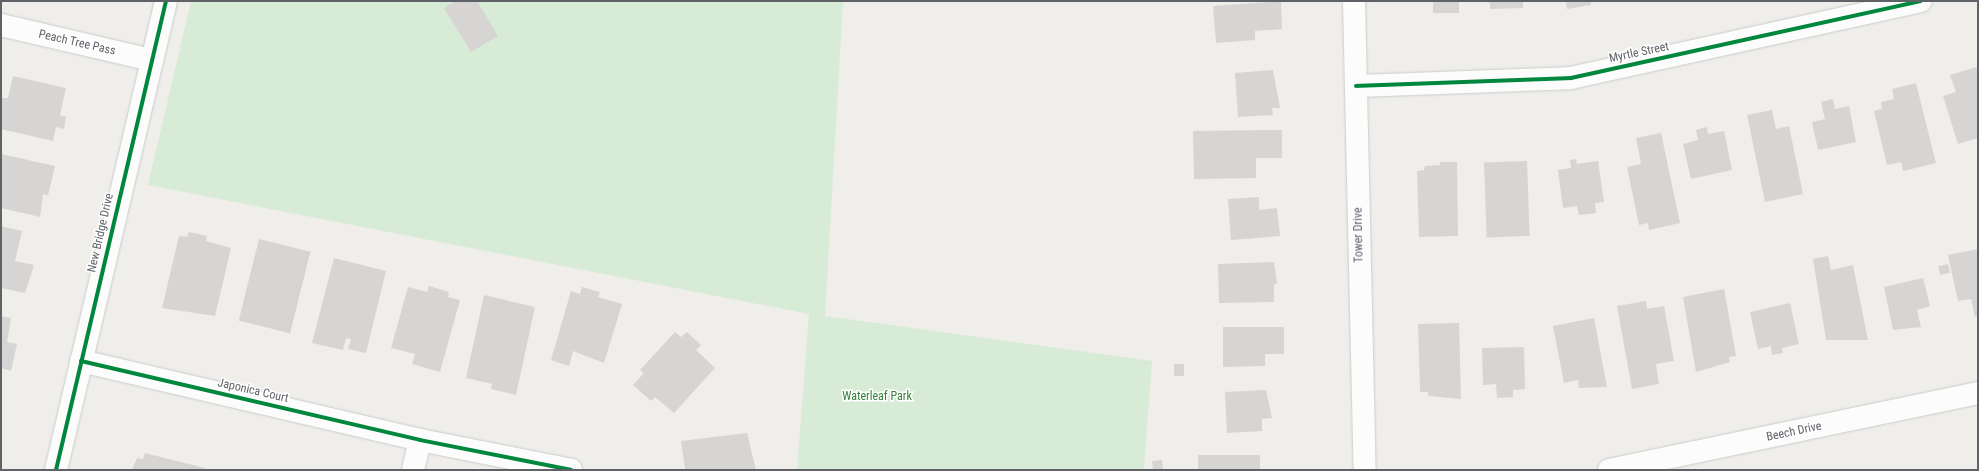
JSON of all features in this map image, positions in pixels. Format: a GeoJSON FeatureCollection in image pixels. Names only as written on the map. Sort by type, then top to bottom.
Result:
{"type":"FeatureCollection","features":[{"type":"Feature","properties":{"kind":"street","name":"New Bridge Drive"},"geometry":{"type":"LineString","coordinates":[[56,470],[166,1]]}},
{"type":"Feature","properties":{"kind":"street","name":"Tower Drive"},"geometry":{"type":"LineString","coordinates":[[1354,1],[1365,470]]}},
{"type":"Feature","properties":{"kind":"street","name":"Myrtle Street"},"geometry":{"type":"LineString","coordinates":[[1356,86],[1571,78],[1921,1]]}},
{"type":"Feature","properties":{"kind":"street","name":"Peach Tree Pass"},"geometry":{"type":"LineString","coordinates":[[1,26],[152,60]]}},
{"type":"Feature","properties":{"kind":"street","name":"Japonica Court"},"geometry":{"type":"LineString","coordinates":[[81,361],[420,440],[571,470]]}},
{"type":"Feature","properties":{"kind":"street","name":"Beech Drive"},"geometry":{"type":"LineString","coordinates":[[1609,470],[1978,393]]}},
{"type":"Feature","properties":{"kind":"street"},"geometry":{"type":"LineString","coordinates":[[414,470],[420,440]]}},
{"type":"Feature","properties":{"kind":"green space","name":"Waterleaf Park"},"geometry":{"type":"Polygon","coordinates":[[[191,1],[843,1],[825,316],[1152,361],[1144,470],[797,470],[809,314],[148,185],[191,1]]]}},
{"type":"Feature","properties":{"kind":"building"},"geometry":{"type":"Polygon","coordinates":[[[455,1],[477,1],[498,36],[471,52],[444,8],[455,1]]]}},
{"type":"Feature","properties":{"kind":"building"},"geometry":{"type":"Polygon","coordinates":[[[1281,1],[1282,29],[1255,31],[1255,40],[1216,43],[1213,6],[1281,1]]]}},
{"type":"Feature","properties":{"kind":"building"},"geometry":{"type":"Polygon","coordinates":[[[1433,1],[1459,1],[1459,13],[1433,13],[1433,1]]]}},
{"type":"Feature","properties":{"kind":"building"},"geometry":{"type":"Polygon","coordinates":[[[1482,1],[1523,1],[1523,8],[1490,9],[1490,3],[1482,1]]]}},
{"type":"Feature","properties":{"kind":"building"},"geometry":{"type":"Polygon","coordinates":[[[1566,1],[1591,1],[1591,5],[1567,9],[1566,1]]]}},
{"type":"Feature","properties":{"kind":"building"},"geometry":{"type":"Polygon","coordinates":[[[1977,67],[1978,138],[1958,144],[1943,96],[1956,92],[1950,75],[1977,67]]]}},
{"type":"Feature","properties":{"kind":"building"},"geometry":{"type":"Polygon","coordinates":[[[1273,70],[1280,108],[1272,108],[1273,115],[1238,117],[1235,73],[1273,70]]]}},
{"type":"Feature","properties":{"kind":"building"},"geometry":{"type":"Polygon","coordinates":[[[13,76],[66,88],[60,115],[66,117],[64,129],[56,127],[53,141],[1,129],[1,98],[8,98],[13,76]]]}},
{"type":"Feature","properties":{"kind":"building"},"geometry":{"type":"Polygon","coordinates":[[[1916,83],[1936,163],[1903,171],[1901,162],[1887,165],[1874,111],[1882,109],[1881,102],[1894,99],[1892,89],[1916,83]]]}},
{"type":"Feature","properties":{"kind":"building"},"geometry":{"type":"Polygon","coordinates":[[[1833,99],[1835,109],[1849,106],[1856,142],[1818,150],[1812,122],[1825,119],[1821,102],[1833,99]]]}},
{"type":"Feature","properties":{"kind":"building"},"geometry":{"type":"Polygon","coordinates":[[[1772,110],[1776,129],[1789,126],[1803,194],[1765,202],[1747,115],[1772,110]]]}},
{"type":"Feature","properties":{"kind":"building"},"geometry":{"type":"Polygon","coordinates":[[[1707,127],[1708,134],[1724,131],[1732,170],[1691,179],[1683,144],[1698,140],[1696,130],[1707,127]]]}},
{"type":"Feature","properties":{"kind":"building"},"geometry":{"type":"Polygon","coordinates":[[[1282,130],[1282,158],[1256,158],[1256,178],[1194,179],[1193,131],[1282,130]]]}},
{"type":"Feature","properties":{"kind":"building"},"geometry":{"type":"Polygon","coordinates":[[[1661,133],[1680,223],[1649,230],[1648,223],[1639,225],[1627,167],[1641,164],[1636,138],[1661,133]]]}},
{"type":"Feature","properties":{"kind":"building"},"geometry":{"type":"Polygon","coordinates":[[[1,154],[55,166],[48,195],[43,194],[40,217],[1,208],[1,154]]]}},
{"type":"Feature","properties":{"kind":"building"},"geometry":{"type":"Polygon","coordinates":[[[1576,159],[1577,164],[1598,161],[1604,202],[1595,203],[1596,213],[1579,215],[1577,206],[1563,208],[1558,170],[1571,168],[1570,160],[1576,159]]]}},
{"type":"Feature","properties":{"kind":"building"},"geometry":{"type":"Polygon","coordinates":[[[1527,161],[1530,236],[1487,237],[1484,163],[1527,161]]]}},
{"type":"Feature","properties":{"kind":"building"},"geometry":{"type":"Polygon","coordinates":[[[1440,162],[1457,162],[1458,236],[1419,237],[1417,171],[1424,170],[1425,166],[1440,165],[1440,162]]]}},
{"type":"Feature","properties":{"kind":"building"},"geometry":{"type":"Polygon","coordinates":[[[1259,197],[1259,210],[1277,208],[1280,236],[1231,240],[1228,199],[1259,197]]]}},
{"type":"Feature","properties":{"kind":"building"},"geometry":{"type":"Polygon","coordinates":[[[1,226],[22,231],[15,261],[34,265],[25,293],[1,288],[1,226]]]}},
{"type":"Feature","properties":{"kind":"building"},"geometry":{"type":"Polygon","coordinates":[[[189,232],[207,236],[206,241],[231,248],[215,316],[162,308],[179,236],[187,237],[189,232]]]}},
{"type":"Feature","properties":{"kind":"building"},"geometry":{"type":"Polygon","coordinates":[[[259,239],[310,252],[290,333],[239,321],[259,239]]]}},
{"type":"Feature","properties":{"kind":"building"},"geometry":{"type":"Polygon","coordinates":[[[1978,249],[1978,316],[1975,317],[1971,299],[1958,301],[1948,255],[1978,249]]]}},
{"type":"Feature","properties":{"kind":"building"},"geometry":{"type":"Polygon","coordinates":[[[1828,256],[1831,270],[1853,265],[1868,340],[1826,340],[1813,259],[1828,256]]]}},
{"type":"Feature","properties":{"kind":"building"},"geometry":{"type":"Polygon","coordinates":[[[334,258],[386,271],[366,353],[348,349],[351,339],[346,338],[343,350],[312,343],[334,258]]]}},
{"type":"Feature","properties":{"kind":"building"},"geometry":{"type":"Polygon","coordinates":[[[1274,262],[1277,284],[1274,284],[1274,302],[1219,303],[1218,264],[1274,262]]]}},
{"type":"Feature","properties":{"kind":"building"},"geometry":{"type":"Polygon","coordinates":[[[1948,264],[1950,273],[1940,275],[1938,266],[1948,264]]]}},
{"type":"Feature","properties":{"kind":"building"},"geometry":{"type":"Polygon","coordinates":[[[1923,278],[1930,306],[1917,310],[1921,327],[1893,330],[1884,287],[1923,278]]]}},
{"type":"Feature","properties":{"kind":"building"},"geometry":{"type":"Polygon","coordinates":[[[429,286],[449,292],[448,297],[460,300],[440,372],[412,364],[415,354],[391,348],[408,287],[427,292],[429,286]]]}},
{"type":"Feature","properties":{"kind":"building"},"geometry":{"type":"Polygon","coordinates":[[[582,287],[600,292],[598,297],[622,304],[604,363],[573,351],[569,366],[551,360],[571,291],[580,294],[582,287]]]}},
{"type":"Feature","properties":{"kind":"building"},"geometry":{"type":"Polygon","coordinates":[[[1724,289],[1736,356],[1729,357],[1730,362],[1696,372],[1683,297],[1724,289]]]}},
{"type":"Feature","properties":{"kind":"building"},"geometry":{"type":"Polygon","coordinates":[[[484,295],[535,307],[516,395],[491,389],[492,384],[466,378],[484,295]]]}},
{"type":"Feature","properties":{"kind":"building"},"geometry":{"type":"Polygon","coordinates":[[[1646,301],[1647,309],[1664,306],[1674,361],[1656,364],[1659,384],[1632,389],[1617,306],[1646,301]]]}},
{"type":"Feature","properties":{"kind":"building"},"geometry":{"type":"Polygon","coordinates":[[[1790,303],[1799,344],[1782,348],[1783,353],[1772,355],[1771,346],[1758,349],[1750,312],[1790,303]]]}},
{"type":"Feature","properties":{"kind":"building"},"geometry":{"type":"Polygon","coordinates":[[[1,316],[11,318],[7,342],[17,344],[11,371],[1,368],[1,316]]]}},
{"type":"Feature","properties":{"kind":"building"},"geometry":{"type":"Polygon","coordinates":[[[1594,318],[1607,387],[1579,388],[1578,380],[1564,383],[1553,326],[1594,318]]]}},
{"type":"Feature","properties":{"kind":"building"},"geometry":{"type":"Polygon","coordinates":[[[1459,323],[1461,399],[1428,396],[1428,392],[1420,392],[1418,324],[1459,323]]]}},
{"type":"Feature","properties":{"kind":"building"},"geometry":{"type":"Polygon","coordinates":[[[1223,327],[1284,327],[1284,354],[1265,354],[1265,366],[1223,367],[1223,327]]]}},
{"type":"Feature","properties":{"kind":"building"},"geometry":{"type":"Polygon","coordinates":[[[675,332],[681,337],[687,332],[701,345],[696,350],[715,368],[674,413],[655,397],[651,401],[633,385],[644,373],[640,370],[675,332]]]}},
{"type":"Feature","properties":{"kind":"building"},"geometry":{"type":"Polygon","coordinates":[[[1524,347],[1525,389],[1513,390],[1513,397],[1497,398],[1496,384],[1483,385],[1482,348],[1524,347]]]}},
{"type":"Feature","properties":{"kind":"building"},"geometry":{"type":"Polygon","coordinates":[[[1174,364],[1184,364],[1184,376],[1174,376],[1174,364]]]}},
{"type":"Feature","properties":{"kind":"building"},"geometry":{"type":"Polygon","coordinates":[[[1266,390],[1272,418],[1262,419],[1262,431],[1227,433],[1225,392],[1266,390]]]}},
{"type":"Feature","properties":{"kind":"building"},"geometry":{"type":"Polygon","coordinates":[[[747,433],[756,470],[685,469],[681,441],[747,433]]]}},
{"type":"Feature","properties":{"kind":"building"},"geometry":{"type":"Polygon","coordinates":[[[145,453],[205,468],[205,470],[132,470],[137,458],[143,459],[145,453]]]}},
{"type":"Feature","properties":{"kind":"building"},"geometry":{"type":"Polygon","coordinates":[[[1198,455],[1260,455],[1260,470],[1198,470],[1198,455]]]}},
{"type":"Feature","properties":{"kind":"building"},"geometry":{"type":"Polygon","coordinates":[[[1162,460],[1163,470],[1153,470],[1152,461],[1162,460]]]}},
{"type":"Feature","properties":{"kind":"cycle path"},"geometry":{"type":"LineString","coordinates":[[56,470],[166,1]]}},
{"type":"Feature","properties":{"kind":"cycle path"},"geometry":{"type":"LineString","coordinates":[[1356,86],[1571,78],[1921,1]]}},
{"type":"Feature","properties":{"kind":"cycle path"},"geometry":{"type":"LineString","coordinates":[[81,361],[420,440],[571,470]]}}]}
